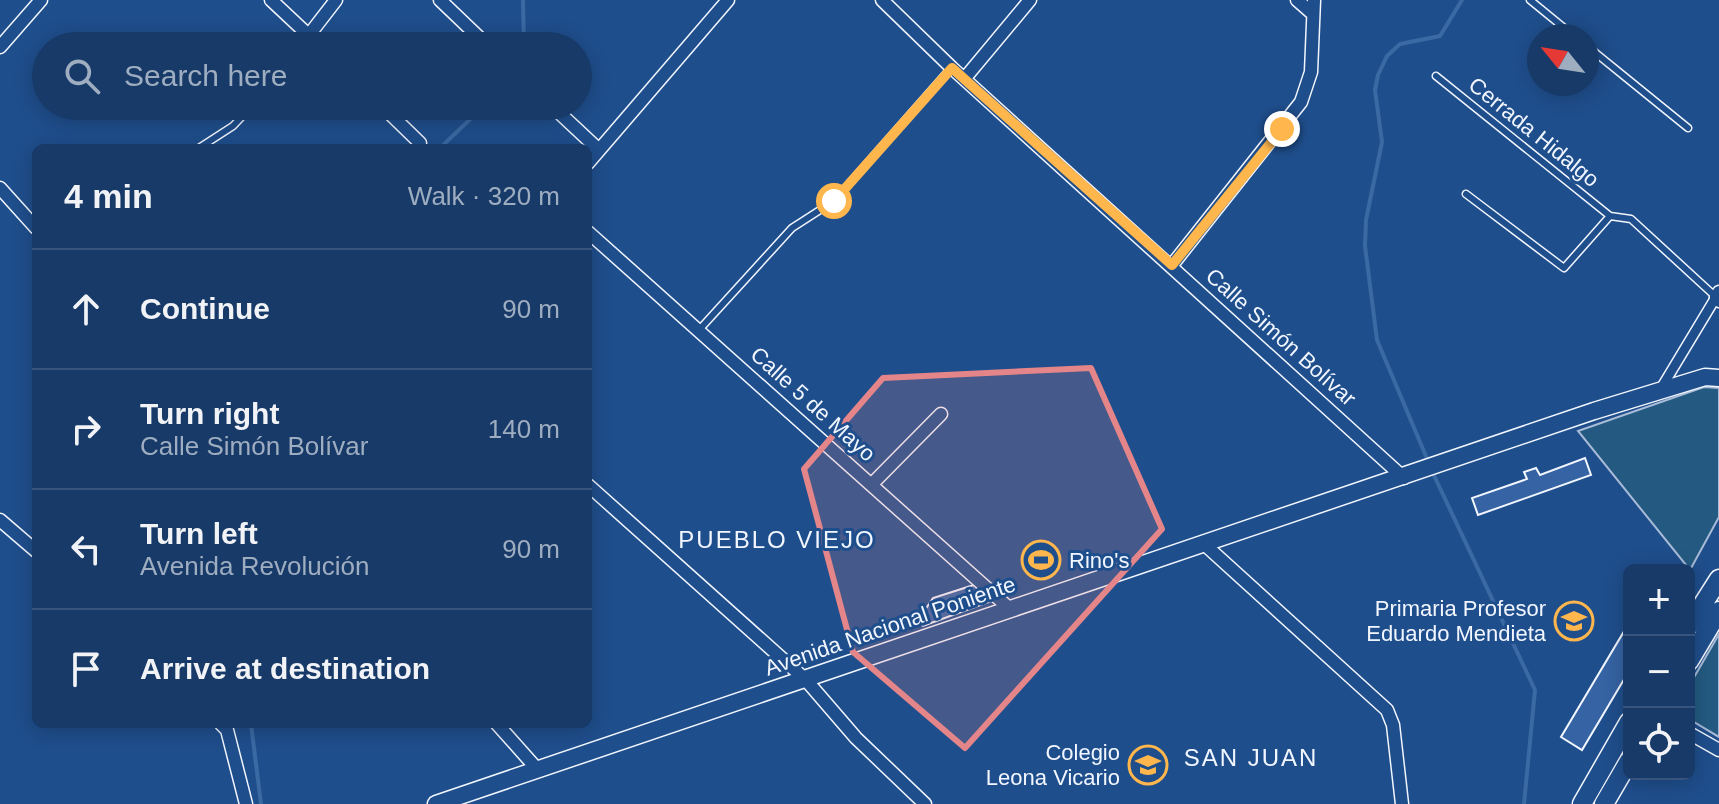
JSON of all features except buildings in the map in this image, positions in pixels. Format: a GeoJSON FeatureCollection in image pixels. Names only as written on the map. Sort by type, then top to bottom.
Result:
{"type":"FeatureCollection","features":[{"type":"Feature","properties":{"kind":"main road"},"geometry":{"type":"LineString","coordinates":[[1695,617],[1719,579]]}},
{"type":"Feature","properties":{"kind":"main road"},"geometry":{"type":"LineString","coordinates":[[1695,651],[1719,611]]}},
{"type":"Feature","properties":{"kind":"main road"},"geometry":{"type":"LineString","coordinates":[[1582,804],[1623,732]]}},
{"type":"Feature","properties":{"kind":"main road"},"geometry":{"type":"LineString","coordinates":[[1604,804],[1623,771]]}},
{"type":"Feature","properties":{"kind":"street"},"geometry":{"type":"LineString","coordinates":[[0,47],[41,0]]}},
{"type":"Feature","properties":{"kind":"street"},"geometry":{"type":"LineString","coordinates":[[271,0],[306,32]]}},
{"type":"Feature","properties":{"kind":"street"},"geometry":{"type":"LineString","coordinates":[[311,32],[336,0]]}},
{"type":"Feature","properties":{"kind":"street"},"geometry":{"type":"LineString","coordinates":[[440,0],[473,32]]}},
{"type":"Feature","properties":{"kind":"street"},"geometry":{"type":"LineString","coordinates":[[592,158],[724,5],[710,0]]}},
{"type":"Feature","properties":{"kind":"street","name":"Calle Simón Bolívar"},"geometry":{"type":"LineString","coordinates":[[882,0],[952,68],[1404,478]]}},
{"type":"Feature","properties":{"kind":"street"},"geometry":{"type":"LineString","coordinates":[[965,78],[1030,0]]}},
{"type":"Feature","properties":{"kind":"street"},"geometry":{"type":"LineString","coordinates":[[1297,0],[1313,14]]}},
{"type":"Feature","properties":{"kind":"street"},"geometry":{"type":"LineString","coordinates":[[1172,265],[1301,102],[1311,72],[1314,0]]}},
{"type":"Feature","properties":{"kind":"street"},"geometry":{"type":"LineString","coordinates":[[396,120],[420,143]]}},
{"type":"Feature","properties":{"kind":"street"},"geometry":{"type":"LineString","coordinates":[[567,120],[599,150]]}},
{"type":"Feature","properties":{"kind":"street"},"geometry":{"type":"LineString","coordinates":[[0,188],[32,224]]}},
{"type":"Feature","properties":{"kind":"street","name":"Calle 5 de Mayo"},"geometry":{"type":"LineString","coordinates":[[592,236],[1009,608]]}},
{"type":"Feature","properties":{"kind":"street"},"geometry":{"type":"LineString","coordinates":[[1660,390],[1718,297]]}},
{"type":"Feature","properties":{"kind":"street"},"geometry":{"type":"LineString","coordinates":[[1660,390],[1705,377],[1719,378]]}},
{"type":"Feature","properties":{"kind":"street","name":"Avenida Nacional Poniente"},"geometry":{"type":"LineString","coordinates":[[436,804],[806,680],[848,661],[1404,478],[1660,390]]}},
{"type":"Feature","properties":{"kind":"street"},"geometry":{"type":"LineString","coordinates":[[872,484],[941,414]]}},
{"type":"Feature","properties":{"kind":"street"},"geometry":{"type":"LineString","coordinates":[[592,489],[806,680],[856,738],[925,804]]}},
{"type":"Feature","properties":{"kind":"street"},"geometry":{"type":"LineString","coordinates":[[0,520],[32,548]]}},
{"type":"Feature","properties":{"kind":"street"},"geometry":{"type":"LineString","coordinates":[[1203,543],[1387,710],[1393,725],[1402,804]]}},
{"type":"Feature","properties":{"kind":"street"},"geometry":{"type":"LineString","coordinates":[[225,728],[246,804]]}},
{"type":"Feature","properties":{"kind":"street"},"geometry":{"type":"LineString","coordinates":[[501,728],[538,770]]}},
{"type":"Feature","properties":{"kind":"street"},"geometry":{"type":"LineString","coordinates":[[1695,736],[1719,750]]}},
{"type":"Feature","properties":{"kind":"lane"},"geometry":{"type":"LineString","coordinates":[[1530,0],[1559,24]]}},
{"type":"Feature","properties":{"kind":"lane"},"geometry":{"type":"LineString","coordinates":[[1599,56],[1688,128]]}},
{"type":"Feature","properties":{"kind":"lane"},"geometry":{"type":"LineString","coordinates":[[699,330],[792,228],[834,201],[952,68]]}},
{"type":"Feature","properties":{"kind":"lane","name":"Cerrada Hidalgo"},"geometry":{"type":"LineString","coordinates":[[1436,76],[1610,216],[1631,219],[1718,297]]}},
{"type":"Feature","properties":{"kind":"lane"},"geometry":{"type":"LineString","coordinates":[[205,144],[239,120]]}},
{"type":"Feature","properties":{"kind":"lane","name":"Cerrada Hidalgo"},"geometry":{"type":"LineString","coordinates":[[1466,194],[1564,268],[1610,216]]}},
{"type":"Feature","properties":{"kind":"highlighted area"},"geometry":{"type":"Polygon","coordinates":[[[1091,368],[1162,529],[965,748],[853,652],[804,469],[883,378],[1091,368]]]}},
{"type":"Feature","properties":{"kind":"shaded area"},"geometry":{"type":"Polygon","coordinates":[[[1704,387],[1719,388],[1719,517],[1693,564],[1685,564],[1578,431],[1704,387]]]}},
{"type":"Feature","properties":{"kind":"shaded area"},"geometry":{"type":"Polygon","coordinates":[[[1719,634],[1719,737],[1695,723],[1695,676],[1719,634]]]}},
{"type":"Feature","properties":{"kind":"waterway"},"geometry":{"type":"LineString","coordinates":[[523,0],[524,32]]}},
{"type":"Feature","properties":{"kind":"waterway"},"geometry":{"type":"LineString","coordinates":[[1428,461],[1377,340],[1365,246],[1366,220],[1382,142],[1375,90],[1387,56],[1400,44],[1440,36],[1462,0]]}},
{"type":"Feature","properties":{"kind":"waterway"},"geometry":{"type":"LineString","coordinates":[[444,144],[469,120]]}},
{"type":"Feature","properties":{"kind":"waterway"},"geometry":{"type":"LineString","coordinates":[[1431,469],[1535,690],[1524,804]]}},
{"type":"Feature","properties":{"kind":"waterway"},"geometry":{"type":"LineString","coordinates":[[252,728],[261,804]]}},
{"type":"Feature","properties":{"kind":"place","name":"Rino's"},"geometry":{"type":"Point","coordinates":[1041,560]}},
{"type":"Feature","properties":{"kind":"place","name":"Primaria Profesor Eduardo Mendieta"},"geometry":{"type":"Point","coordinates":[1574,621]}},
{"type":"Feature","properties":{"kind":"place","name":"Colegio Leona Vicario"},"geometry":{"type":"Point","coordinates":[1148,765]}},
{"type":"Feature","properties":{"kind":"district","name":"PUEBLO VIEJO"},"geometry":{"type":"Point","coordinates":[777,539]}},
{"type":"Feature","properties":{"kind":"district","name":"SAN JUAN"},"geometry":{"type":"Point","coordinates":[1251,757]}},
{"type":"Feature","properties":{"kind":"route"},"geometry":{"type":"LineString","coordinates":[[834,201],[952,68],[1172,265],[1282,129]]}}]}
